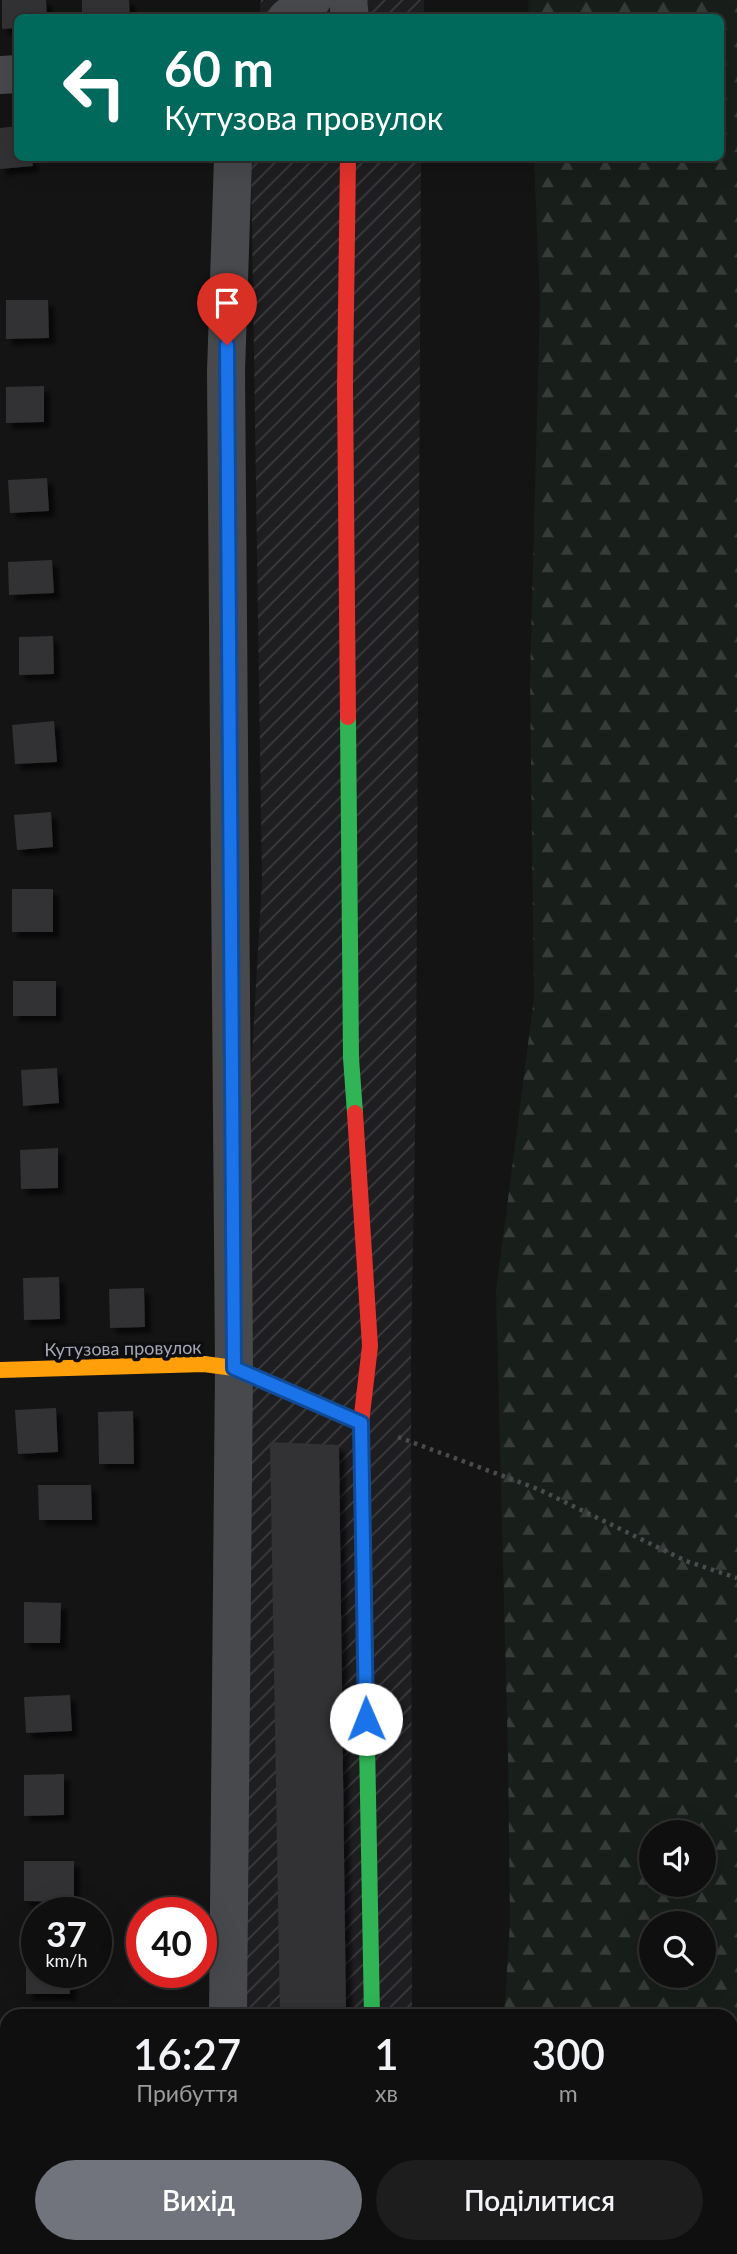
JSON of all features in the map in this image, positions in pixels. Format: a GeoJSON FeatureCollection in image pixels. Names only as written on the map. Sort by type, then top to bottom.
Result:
{"type":"FeatureCollection","features":[{"type":"Feature","properties":{"kind":"street"},"geometry":{"type":"LineString","coordinates":[[293,14],[312,0]]}},
{"type":"Feature","properties":{"kind":"street"},"geometry":{"type":"LineString","coordinates":[[228,2009],[234,1368],[226,372],[233,161]]}},
{"type":"Feature","properties":{"kind":"street"},"geometry":{"type":"LineString","coordinates":[[348,161],[345,386],[351,1058],[370,1346],[361,1423],[372,2009]]}},
{"type":"Feature","properties":{"kind":"street","name":"Кутузова провулок"},"geometry":{"type":"LineString","coordinates":[[0,1370],[204,1364],[234,1368],[361,1423]]}},
{"type":"Feature","properties":{"kind":"path"},"geometry":{"type":"LineString","coordinates":[[361,1423],[538,1489],[686,1561],[737,1578]]}},
{"type":"Feature","properties":{"kind":"shaded area"},"geometry":{"type":"Polygon","coordinates":[[[261,0],[424,0],[424,14],[259,14],[261,0]]]}},
{"type":"Feature","properties":{"kind":"shaded area"},"geometry":{"type":"Polygon","coordinates":[[[251,161],[421,161],[416,1077],[411,1353],[412,2009],[237,2009],[234,1368],[262,881],[251,161]]]}},
{"type":"Feature","properties":{"kind":"green space"},"geometry":{"type":"Polygon","coordinates":[[[528,0],[737,0],[737,2009],[504,2009],[510,1923],[496,1292],[534,998],[530,679],[540,303],[534,161],[724,161],[724,14],[529,14],[528,0]]]}},
{"type":"Feature","properties":{"kind":"building"},"geometry":{"type":"Polygon","coordinates":[[[2,0],[46,0],[47,14],[14,14],[14,28],[2,29],[2,0]]]}},
{"type":"Feature","properties":{"kind":"building"},"geometry":{"type":"Polygon","coordinates":[[[82,0],[129,0],[130,14],[82,14],[82,0]]]}},
{"type":"Feature","properties":{"kind":"building"},"geometry":{"type":"Polygon","coordinates":[[[14,126],[14,161],[32,161],[33,166],[0,169],[0,128],[14,126]]]}},
{"type":"Feature","properties":{"kind":"building"},"geometry":{"type":"Polygon","coordinates":[[[6,300],[48,300],[49,338],[6,339],[6,300]]]}},
{"type":"Feature","properties":{"kind":"building"},"geometry":{"type":"Polygon","coordinates":[[[44,386],[44,422],[6,423],[6,387],[44,386]]]}},
{"type":"Feature","properties":{"kind":"building"},"geometry":{"type":"Polygon","coordinates":[[[47,478],[49,511],[10,513],[8,480],[47,478]]]}},
{"type":"Feature","properties":{"kind":"building"},"geometry":{"type":"Polygon","coordinates":[[[52,560],[54,593],[9,595],[8,562],[52,560]]]}},
{"type":"Feature","properties":{"kind":"building"},"geometry":{"type":"Polygon","coordinates":[[[53,636],[54,674],[19,675],[19,637],[53,636]]]}},
{"type":"Feature","properties":{"kind":"building"},"geometry":{"type":"Polygon","coordinates":[[[54,721],[57,762],[15,764],[12,725],[54,721]]]}},
{"type":"Feature","properties":{"kind":"building"},"geometry":{"type":"Polygon","coordinates":[[[51,812],[53,847],[17,850],[14,815],[51,812]]]}},
{"type":"Feature","properties":{"kind":"building"},"geometry":{"type":"Polygon","coordinates":[[[12,889],[53,889],[53,932],[12,932],[12,889]]]}},
{"type":"Feature","properties":{"kind":"building"},"geometry":{"type":"Polygon","coordinates":[[[13,981],[56,981],[56,1016],[13,1016],[13,981]]]}},
{"type":"Feature","properties":{"kind":"building"},"geometry":{"type":"Polygon","coordinates":[[[57,1068],[59,1103],[23,1106],[21,1070],[57,1068]]]}},
{"type":"Feature","properties":{"kind":"building"},"geometry":{"type":"Polygon","coordinates":[[[58,1148],[58,1188],[21,1189],[20,1150],[58,1148]]]}},
{"type":"Feature","properties":{"kind":"building"},"geometry":{"type":"Polygon","coordinates":[[[59,1277],[60,1319],[24,1320],[23,1278],[59,1277]]]}},
{"type":"Feature","properties":{"kind":"building"},"geometry":{"type":"Polygon","coordinates":[[[144,1288],[145,1327],[110,1328],[109,1289],[144,1288]]]}},
{"type":"Feature","properties":{"kind":"building"},"geometry":{"type":"Polygon","coordinates":[[[56,1408],[58,1452],[18,1454],[15,1410],[56,1408]]]}},
{"type":"Feature","properties":{"kind":"building"},"geometry":{"type":"Polygon","coordinates":[[[133,1411],[134,1464],[99,1464],[98,1412],[133,1411]]]}},
{"type":"Feature","properties":{"kind":"building"},"geometry":{"type":"Polygon","coordinates":[[[270,1442],[339,1445],[346,2009],[280,2009],[270,1442]]]}},
{"type":"Feature","properties":{"kind":"building"},"geometry":{"type":"Polygon","coordinates":[[[38,1485],[91,1485],[92,1520],[39,1520],[38,1485]]]}},
{"type":"Feature","properties":{"kind":"building"},"geometry":{"type":"Polygon","coordinates":[[[24,1602],[61,1603],[60,1643],[24,1643],[24,1602]]]}},
{"type":"Feature","properties":{"kind":"building"},"geometry":{"type":"Polygon","coordinates":[[[70,1695],[72,1731],[26,1733],[24,1697],[70,1695]]]}},
{"type":"Feature","properties":{"kind":"building"},"geometry":{"type":"Polygon","coordinates":[[[64,1774],[64,1815],[24,1816],[24,1775],[64,1774]]]}},
{"type":"Feature","properties":{"kind":"building"},"geometry":{"type":"Polygon","coordinates":[[[24,1861],[74,1861],[74,1897],[24,1897],[24,1861]]]}},
{"type":"Feature","properties":{"kind":"building"},"geometry":{"type":"Polygon","coordinates":[[[26,1988],[70,1988],[70,1994],[26,1994],[26,1988]]]}},
{"type":"Feature","properties":{"kind":"traffic: fast"},"geometry":{"type":"LineString","coordinates":[[348,717],[351,1058],[355,1113]]}},
{"type":"Feature","properties":{"kind":"traffic: fast"},"geometry":{"type":"LineString","coordinates":[[364,1576],[372,2009]]}},
{"type":"Feature","properties":{"kind":"traffic: slow"},"geometry":{"type":"LineString","coordinates":[[0,1370],[204,1364],[234,1368],[361,1423]]}},
{"type":"Feature","properties":{"kind":"traffic: jam"},"geometry":{"type":"LineString","coordinates":[[348,161],[345,386],[348,717]]}},
{"type":"Feature","properties":{"kind":"traffic: jam"},"geometry":{"type":"LineString","coordinates":[[355,1113],[370,1346],[361,1423],[364,1576]]}},
{"type":"Feature","properties":{"kind":"route"},"geometry":{"type":"LineString","coordinates":[[227,345],[234,1368],[361,1423],[366,1719]]}}]}
